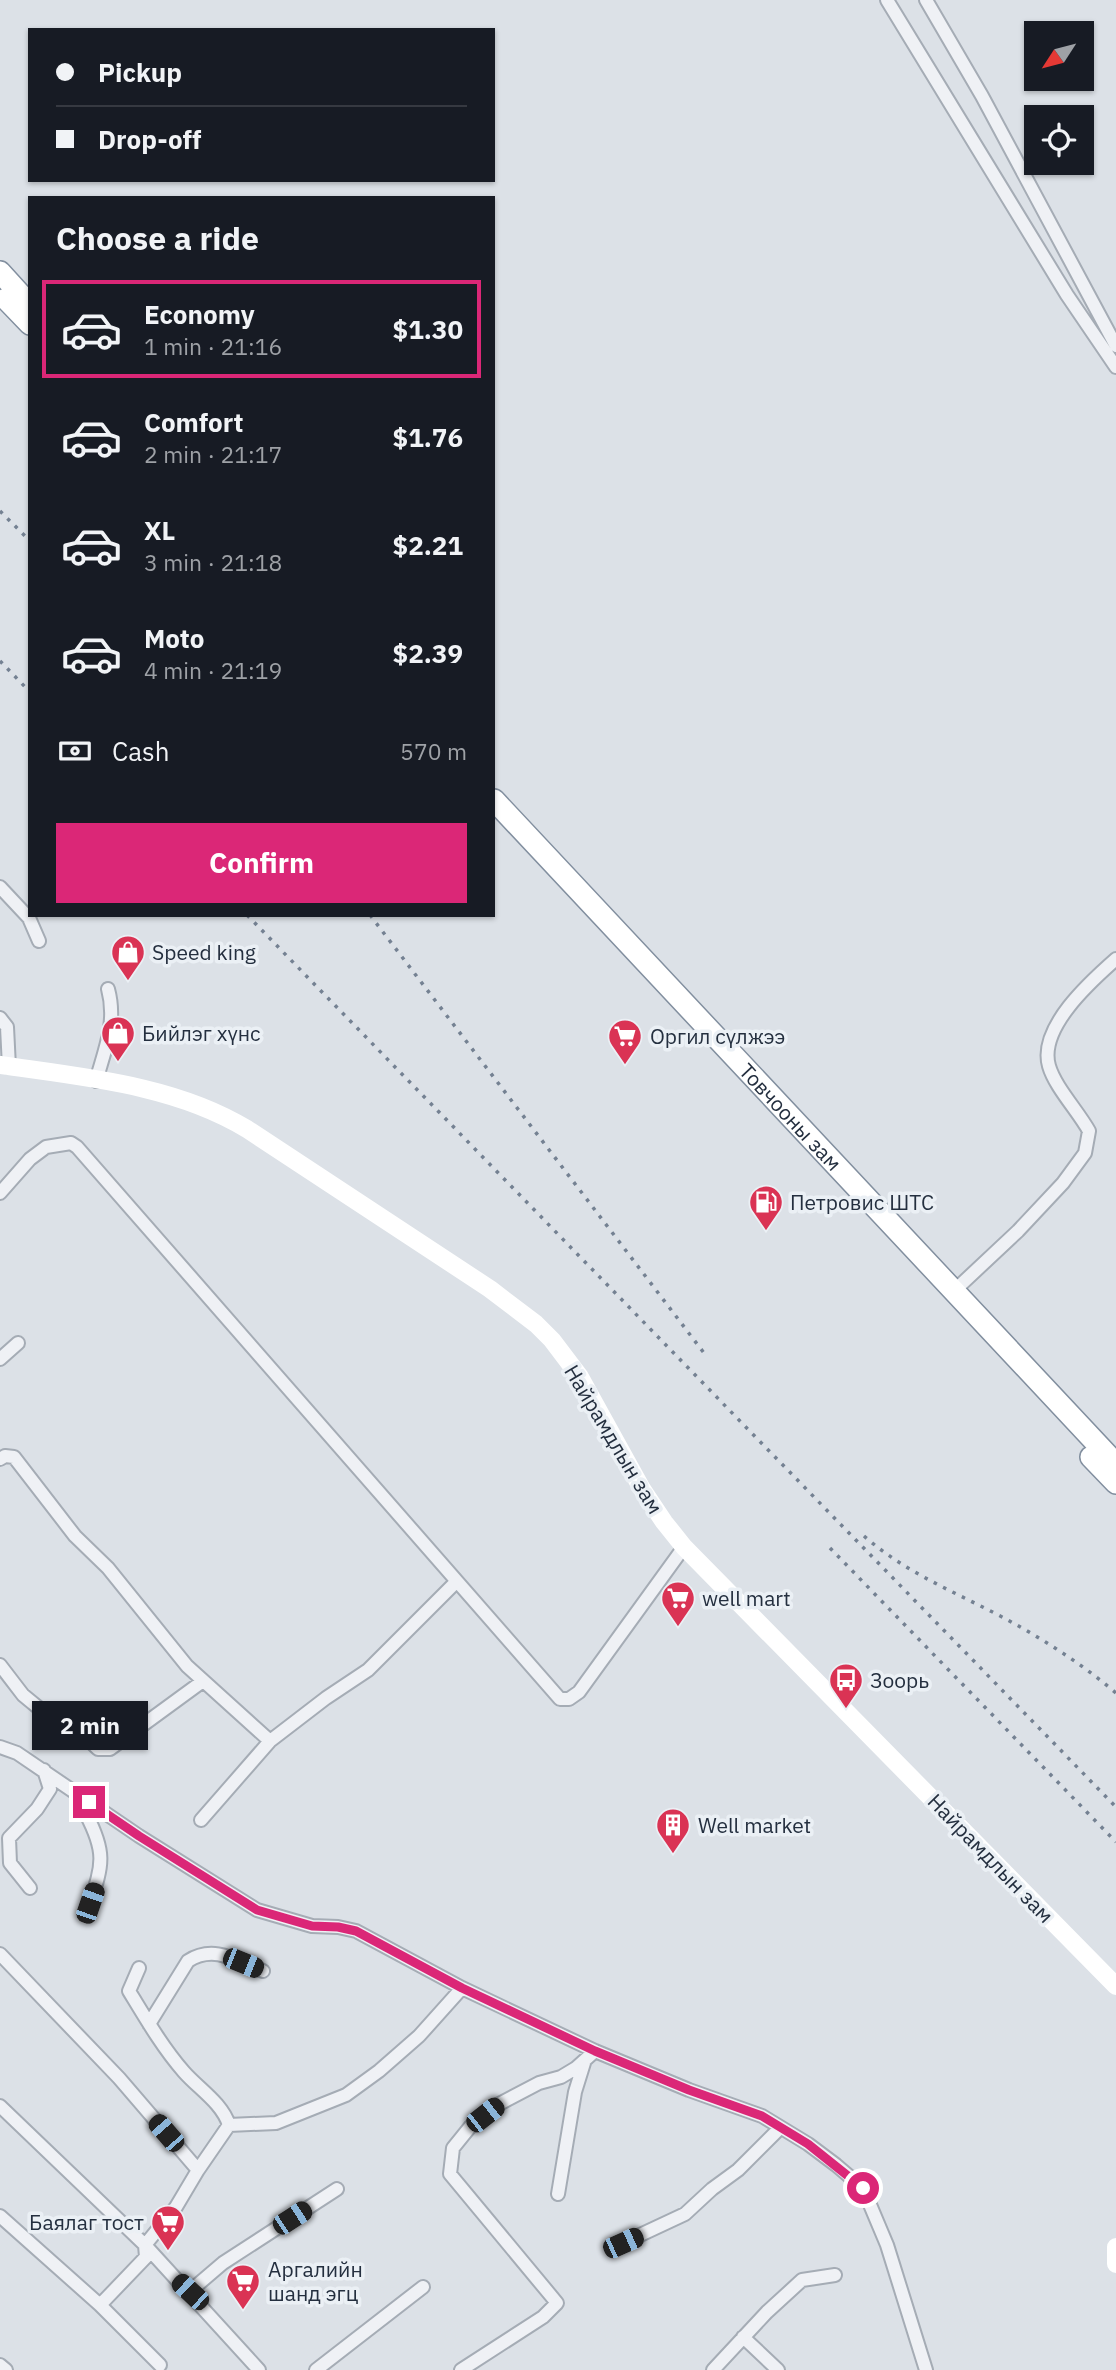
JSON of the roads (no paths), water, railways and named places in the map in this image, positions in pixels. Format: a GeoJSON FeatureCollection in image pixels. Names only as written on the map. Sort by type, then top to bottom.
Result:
{"type":"FeatureCollection","features":[{"type":"Feature","properties":{"kind":"highway"},"geometry":{"type":"LineString","coordinates":[[0,272],[28,302]]}},
{"type":"Feature","properties":{"kind":"highway"},"geometry":{"type":"LineString","coordinates":[[0,292],[28,322]]}},
{"type":"Feature","properties":{"kind":"highway","name":"Товчооны зам"},"geometry":{"type":"LineString","coordinates":[[495,801],[1116,1464]]}},
{"type":"Feature","properties":{"kind":"highway","name":"Товчооны зам"},"geometry":{"type":"LineString","coordinates":[[495,821],[1116,1483]]}},
{"type":"Feature","properties":{"kind":"main road","name":"Найрамдлын зам"},"geometry":{"type":"LineString","coordinates":[[4,1066],[176,1096],[233,1121],[489,1289],[536,1324],[580,1377],[648,1499],[684,1547],[1116,1986]]}},
{"type":"Feature","properties":{"kind":"main road"},"geometry":{"type":"LineString","coordinates":[[1116,2247],[1116,2264]]}},
{"type":"Feature","properties":{"kind":"street"},"geometry":{"type":"LineString","coordinates":[[887,0],[1074,306],[1116,367]]}},
{"type":"Feature","properties":{"kind":"street"},"geometry":{"type":"LineString","coordinates":[[926,0],[982,96],[1116,346]]}},
{"type":"Feature","properties":{"kind":"street"},"geometry":{"type":"LineString","coordinates":[[0,887],[28,917]]}},
{"type":"Feature","properties":{"kind":"street"},"geometry":{"type":"LineString","coordinates":[[28,917],[39,941]]}},
{"type":"Feature","properties":{"kind":"street"},"geometry":{"type":"LineString","coordinates":[[954,1291],[1026,1223],[1063,1183],[1085,1153],[1089,1131],[1049,1066],[1049,1044],[1058,1022],[1087,984],[1116,959]]}},
{"type":"Feature","properties":{"kind":"street"},"geometry":{"type":"LineString","coordinates":[[96,1081],[112,1025],[108,989]]}},
{"type":"Feature","properties":{"kind":"street"},"geometry":{"type":"LineString","coordinates":[[0,1018],[7,1027],[4,1066]]}},
{"type":"Feature","properties":{"kind":"street"},"geometry":{"type":"LineString","coordinates":[[0,1193],[30,1158],[46,1147],[71,1143],[77,1147],[560,1699],[569,1699],[579,1692],[684,1547]]}},
{"type":"Feature","properties":{"kind":"street"},"geometry":{"type":"LineString","coordinates":[[0,1359],[18,1343]]}},
{"type":"Feature","properties":{"kind":"street"},"geometry":{"type":"LineString","coordinates":[[0,1459],[10,1455],[14,1457],[75,1536],[107,1569],[187,1665],[270,1741]]}},
{"type":"Feature","properties":{"kind":"street"},"geometry":{"type":"LineString","coordinates":[[201,1820],[270,1741],[326,1698],[369,1670],[456,1582]]}},
{"type":"Feature","properties":{"kind":"street"},"geometry":{"type":"LineString","coordinates":[[0,1665],[23,1695],[40,1709],[62,1715],[98,1749],[110,1749],[204,1681]]}},
{"type":"Feature","properties":{"kind":"street"},"geometry":{"type":"LineString","coordinates":[[0,1747],[17,1753],[44,1770],[139,1836],[257,1910],[312,1926],[356,1931],[462,1988],[595,2051],[689,2090],[762,2116],[808,2144],[863,2188],[887,2245],[926,2370]]}},
{"type":"Feature","properties":{"kind":"street"},"geometry":{"type":"LineString","coordinates":[[30,1888],[10,1863],[9,1838],[37,1809],[51,1789],[44,1770]]}},
{"type":"Feature","properties":{"kind":"street"},"geometry":{"type":"LineString","coordinates":[[89,1802],[86,1814],[96,1832],[102,1856],[90,1903]]}},
{"type":"Feature","properties":{"kind":"street"},"geometry":{"type":"LineString","coordinates":[[149,2024],[188,1961],[198,1954],[223,1953],[263,1971]]}},
{"type":"Feature","properties":{"kind":"street"},"geometry":{"type":"LineString","coordinates":[[0,1954],[119,2078],[198,2170]]}},
{"type":"Feature","properties":{"kind":"street"},"geometry":{"type":"LineString","coordinates":[[100,2305],[146,2256],[145,2245],[176,2207],[229,2125],[226,2114],[183,2071],[129,1992],[139,1968]]}},
{"type":"Feature","properties":{"kind":"street"},"geometry":{"type":"LineString","coordinates":[[229,2125],[276,2123],[346,2095],[419,2036],[462,1988]]}},
{"type":"Feature","properties":{"kind":"street"},"geometry":{"type":"LineString","coordinates":[[461,2370],[543,2317],[557,2303],[450,2174],[453,2148],[470,2127],[499,2104],[539,2083],[561,2077],[584,2063],[595,2051]]}},
{"type":"Feature","properties":{"kind":"street"},"geometry":{"type":"LineString","coordinates":[[558,2194],[575,2092],[584,2063]]}},
{"type":"Feature","properties":{"kind":"street"},"geometry":{"type":"LineString","coordinates":[[0,2106],[145,2245],[260,2370]]}},
{"type":"Feature","properties":{"kind":"street"},"geometry":{"type":"LineString","coordinates":[[623,2243],[685,2214],[738,2170],[780,2128]]}},
{"type":"Feature","properties":{"kind":"street"},"geometry":{"type":"LineString","coordinates":[[190,2292],[223,2263],[337,2189]]}},
{"type":"Feature","properties":{"kind":"street"},"geometry":{"type":"LineString","coordinates":[[0,2216],[100,2305],[160,2365]]}},
{"type":"Feature","properties":{"kind":"street"},"geometry":{"type":"LineString","coordinates":[[713,2370],[767,2312],[802,2280],[835,2275]]}},
{"type":"Feature","properties":{"kind":"street"},"geometry":{"type":"LineString","coordinates":[[316,2370],[423,2287]]}},
{"type":"Feature","properties":{"kind":"street"},"geometry":{"type":"LineString","coordinates":[[743,2337],[778,2370]]}},
{"type":"Feature","properties":{"kind":"street"},"geometry":{"type":"LineString","coordinates":[[0,2365],[6,2370]]}},
{"type":"Feature","properties":{"kind":"railway"},"geometry":{"type":"LineString","coordinates":[[0,511],[28,539]]}},
{"type":"Feature","properties":{"kind":"railway"},"geometry":{"type":"LineString","coordinates":[[0,661],[28,690]]}},
{"type":"Feature","properties":{"kind":"railway"},"geometry":{"type":"LineString","coordinates":[[249,917],[1116,1807]]}},
{"type":"Feature","properties":{"kind":"railway"},"geometry":{"type":"LineString","coordinates":[[372,917],[704,1353]]}},
{"type":"Feature","properties":{"kind":"railway"},"geometry":{"type":"LineString","coordinates":[[864,1536],[914,1571],[1048,1643],[1116,1693]]}},
{"type":"Feature","properties":{"kind":"railway"},"geometry":{"type":"LineString","coordinates":[[830,1548],[1116,1842]]}},
{"type":"Feature","properties":{"kind":"place","name":"Speed king"},"geometry":{"type":"Point","coordinates":[128,982]}},
{"type":"Feature","properties":{"kind":"place","name":"Бийлэг хүнс"},"geometry":{"type":"Point","coordinates":[118,1063]}},
{"type":"Feature","properties":{"kind":"place","name":"Оргил сүлжээ"},"geometry":{"type":"Point","coordinates":[625,1066]}},
{"type":"Feature","properties":{"kind":"place","name":"Петровис ШТС"},"geometry":{"type":"Point","coordinates":[766,1232]}},
{"type":"Feature","properties":{"kind":"place","name":"well mart"},"geometry":{"type":"Point","coordinates":[678,1628]}},
{"type":"Feature","properties":{"kind":"place","name":"Зоорь"},"geometry":{"type":"Point","coordinates":[846,1710]}},
{"type":"Feature","properties":{"kind":"place","name":"Well market"},"geometry":{"type":"Point","coordinates":[673,1855]}},
{"type":"Feature","properties":{"kind":"place","name":"Баялаг тост"},"geometry":{"type":"Point","coordinates":[168,2252]}},
{"type":"Feature","properties":{"kind":"place","name":"Аргалийн шанд эгц"},"geometry":{"type":"Point","coordinates":[243,2311]}}]}
